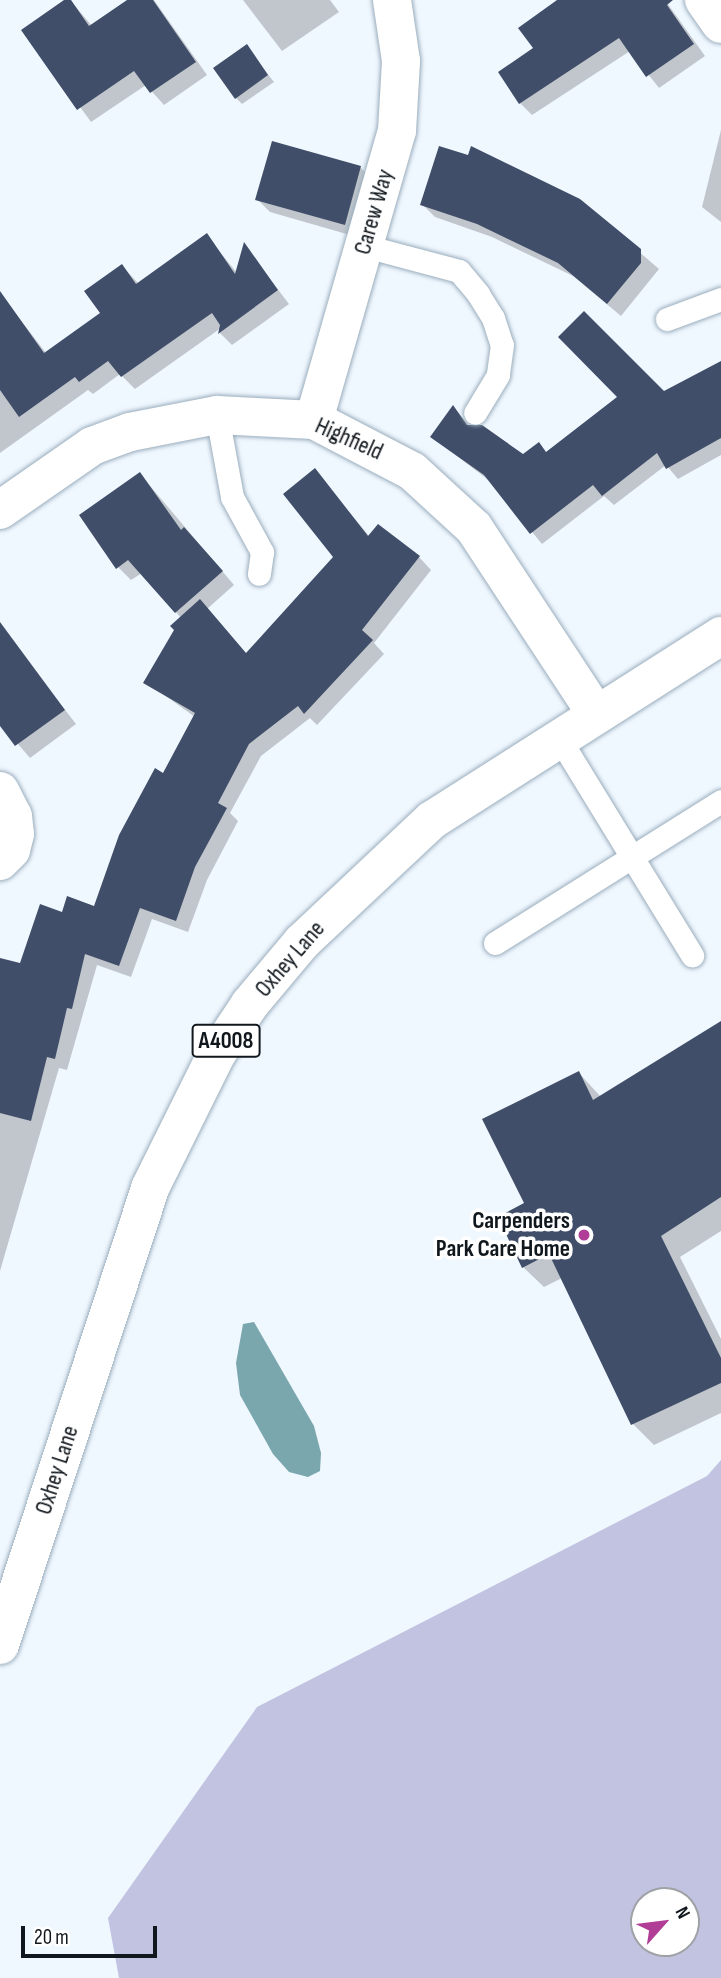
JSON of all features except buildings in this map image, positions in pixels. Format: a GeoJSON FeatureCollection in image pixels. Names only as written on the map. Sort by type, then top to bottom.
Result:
{"type":"FeatureCollection","features":[{"type":"Feature","properties":{"kind":"street","name":"Carew Way"},"geometry":{"type":"LineString","coordinates":[[314,420],[397,131],[401,61],[392,0]]}},
{"type":"Feature","properties":{"kind":"street"},"geometry":{"type":"LineString","coordinates":[[704,0],[721,24]]}},
{"type":"Feature","properties":{"kind":"street","name":"Highfield"},"geometry":{"type":"LineString","coordinates":[[0,510],[92,446],[170,421],[217,415],[314,420],[412,471],[474,528],[596,714]]}},
{"type":"Feature","properties":{"kind":"street","name":"Oxhey Lane"},"geometry":{"type":"LineString","coordinates":[[0,1645],[150,1188],[216,1055],[250,1004],[302,942],[373,871],[432,820],[721,636]]}},
{"type":"Feature","properties":{"kind":"street"},"geometry":{"type":"LineString","coordinates":[[0,791],[13,816],[15,834],[11,850],[0,861]]}},
{"type":"Feature","properties":{"kind":"lane"},"geometry":{"type":"LineString","coordinates":[[365,246],[459,271],[478,295],[493,318],[502,345],[498,375],[475,413]]}},
{"type":"Feature","properties":{"kind":"lane"},"geometry":{"type":"LineString","coordinates":[[667,318],[721,299]]}},
{"type":"Feature","properties":{"kind":"lane"},"geometry":{"type":"LineString","coordinates":[[217,415],[232,497],[262,552],[259,574]]}},
{"type":"Feature","properties":{"kind":"lane"},"geometry":{"type":"LineString","coordinates":[[559,738],[692,955]]}},
{"type":"Feature","properties":{"kind":"lane"},"geometry":{"type":"LineString","coordinates":[[495,943],[721,801]]}},
{"type":"Feature","properties":{"kind":"shaded area"},"geometry":{"type":"Polygon","coordinates":[[[254,1322],[314,1426],[321,1453],[320,1471],[308,1477],[289,1472],[273,1454],[240,1395],[236,1363],[243,1324],[254,1322]]]}},
{"type":"Feature","properties":{"kind":"shaded area"},"geometry":{"type":"Polygon","coordinates":[[[721,1460],[721,1978],[119,1978],[108,1918],[257,1707],[707,1476],[721,1460]]]}},
{"type":"Feature","properties":{"kind":"place","name":"Carpenders Park Care Home"},"geometry":{"type":"Point","coordinates":[584,1235]}}]}
